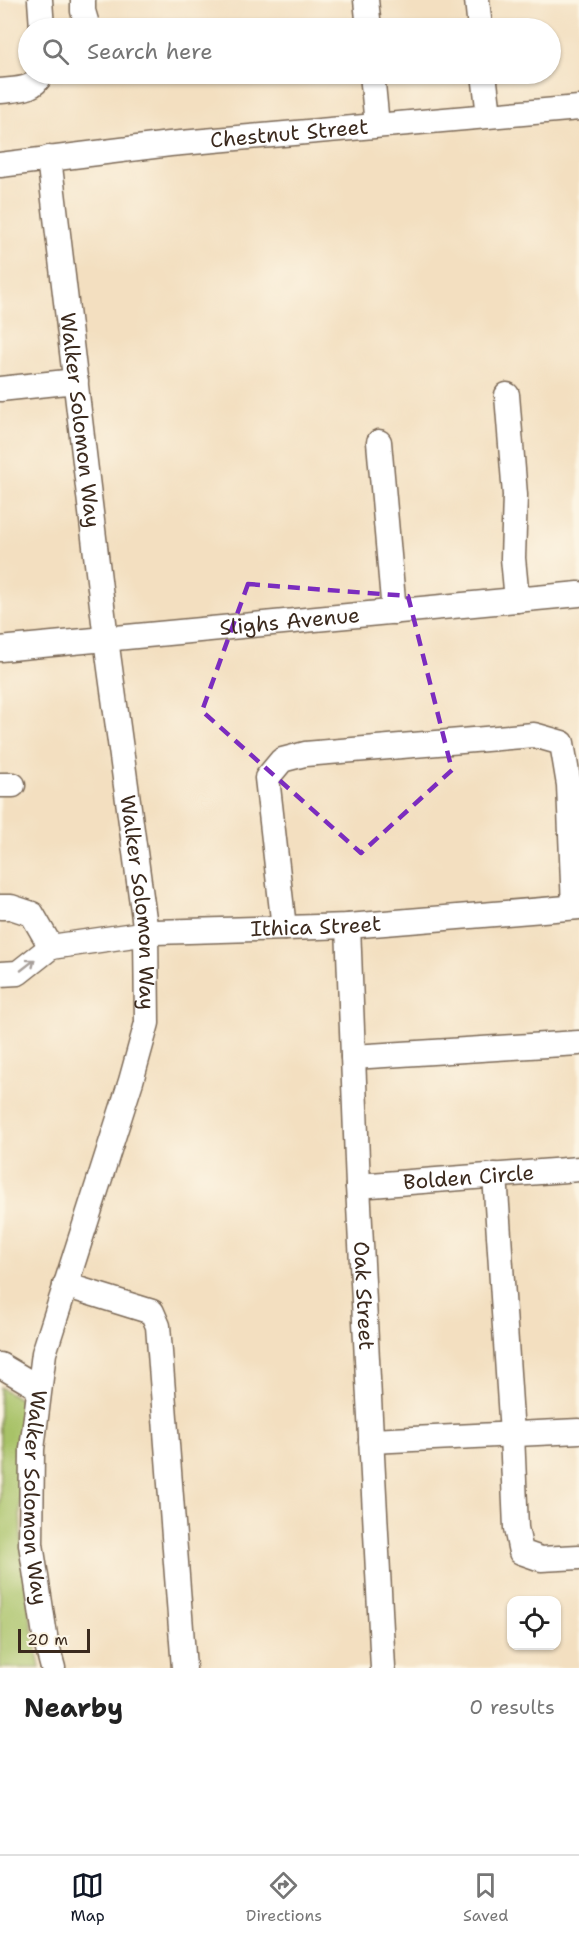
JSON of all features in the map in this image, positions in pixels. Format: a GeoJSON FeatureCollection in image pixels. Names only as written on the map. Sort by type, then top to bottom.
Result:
{"type":"FeatureCollection","features":[{"type":"Feature","properties":{"kind":"street"},"geometry":{"type":"LineString","coordinates":[[40,0],[41,18]]}},
{"type":"Feature","properties":{"kind":"street"},"geometry":{"type":"LineString","coordinates":[[83,0],[85,18]]}},
{"type":"Feature","properties":{"kind":"street"},"geometry":{"type":"LineString","coordinates":[[366,0],[368,18]]}},
{"type":"Feature","properties":{"kind":"street"},"geometry":{"type":"LineString","coordinates":[[477,0],[479,18]]}},
{"type":"Feature","properties":{"kind":"street"},"geometry":{"type":"LineString","coordinates":[[0,91],[27,88],[32,84]]}},
{"type":"Feature","properties":{"kind":"street"},"geometry":{"type":"LineString","coordinates":[[373,84],[377,125]]}},
{"type":"Feature","properties":{"kind":"street"},"geometry":{"type":"LineString","coordinates":[[485,84],[489,115]]}},
{"type":"Feature","properties":{"kind":"street","name":"Chestnut Street"},"geometry":{"type":"LineString","coordinates":[[0,165],[170,144],[579,108]]}},
{"type":"Feature","properties":{"kind":"street","name":"Walker Solomon Way"},"geometry":{"type":"LineString","coordinates":[[50,158],[106,639],[146,933],[147,1023],[131,1081],[44,1353],[32,1449],[31,1544],[46,1642],[53,1668]]}},
{"type":"Feature","properties":{"kind":"street"},"geometry":{"type":"LineString","coordinates":[[0,389],[76,381]]}},
{"type":"Feature","properties":{"kind":"street"},"geometry":{"type":"LineString","coordinates":[[507,395],[515,495],[513,558],[517,600]]}},
{"type":"Feature","properties":{"kind":"street"},"geometry":{"type":"LineString","coordinates":[[379,442],[394,612]]}},
{"type":"Feature","properties":{"kind":"street","name":"Slighs Avenue"},"geometry":{"type":"LineString","coordinates":[[0,649],[579,594]]}},
{"type":"Feature","properties":{"kind":"street"},"geometry":{"type":"LineString","coordinates":[[284,928],[267,778],[282,760],[305,754],[534,735],[562,743],[569,784],[576,907]]}},
{"type":"Feature","properties":{"kind":"street"},"geometry":{"type":"LineString","coordinates":[[0,907],[11,907],[32,914],[51,947]]}},
{"type":"Feature","properties":{"kind":"street","name":"Ithica Street"},"geometry":{"type":"LineString","coordinates":[[0,974],[18,973],[51,947],[146,933],[348,926],[576,907]]}},
{"type":"Feature","properties":{"kind":"street","name":"Oak Street"},"geometry":{"type":"LineString","coordinates":[[348,926],[358,1186],[383,1668]]}},
{"type":"Feature","properties":{"kind":"street"},"geometry":{"type":"LineString","coordinates":[[353,1058],[579,1043]]}},
{"type":"Feature","properties":{"kind":"street","name":"Bolden Circle"},"geometry":{"type":"LineString","coordinates":[[358,1186],[579,1169]]}},
{"type":"Feature","properties":{"kind":"street"},"geometry":{"type":"LineString","coordinates":[[495,1176],[516,1528],[521,1552],[541,1558],[579,1557]]}},
{"type":"Feature","properties":{"kind":"street"},"geometry":{"type":"LineString","coordinates":[[65,1285],[152,1312],[158,1326],[183,1668]]}},
{"type":"Feature","properties":{"kind":"street"},"geometry":{"type":"LineString","coordinates":[[0,1365],[39,1388]]}},
{"type":"Feature","properties":{"kind":"street"},"geometry":{"type":"LineString","coordinates":[[371,1441],[579,1431]]}},
{"type":"Feature","properties":{"kind":"highlighted area"},"geometry":{"type":"Polygon","coordinates":[[[248,584],[408,596],[452,770],[361,853],[202,711],[248,584]]]}},
{"type":"Feature","properties":{"kind":"green space"},"geometry":{"type":"Polygon","coordinates":[[[0,1387],[24,1402],[20,1469],[21,1535],[28,1602],[40,1668],[0,1668],[0,1387]]]}}]}
